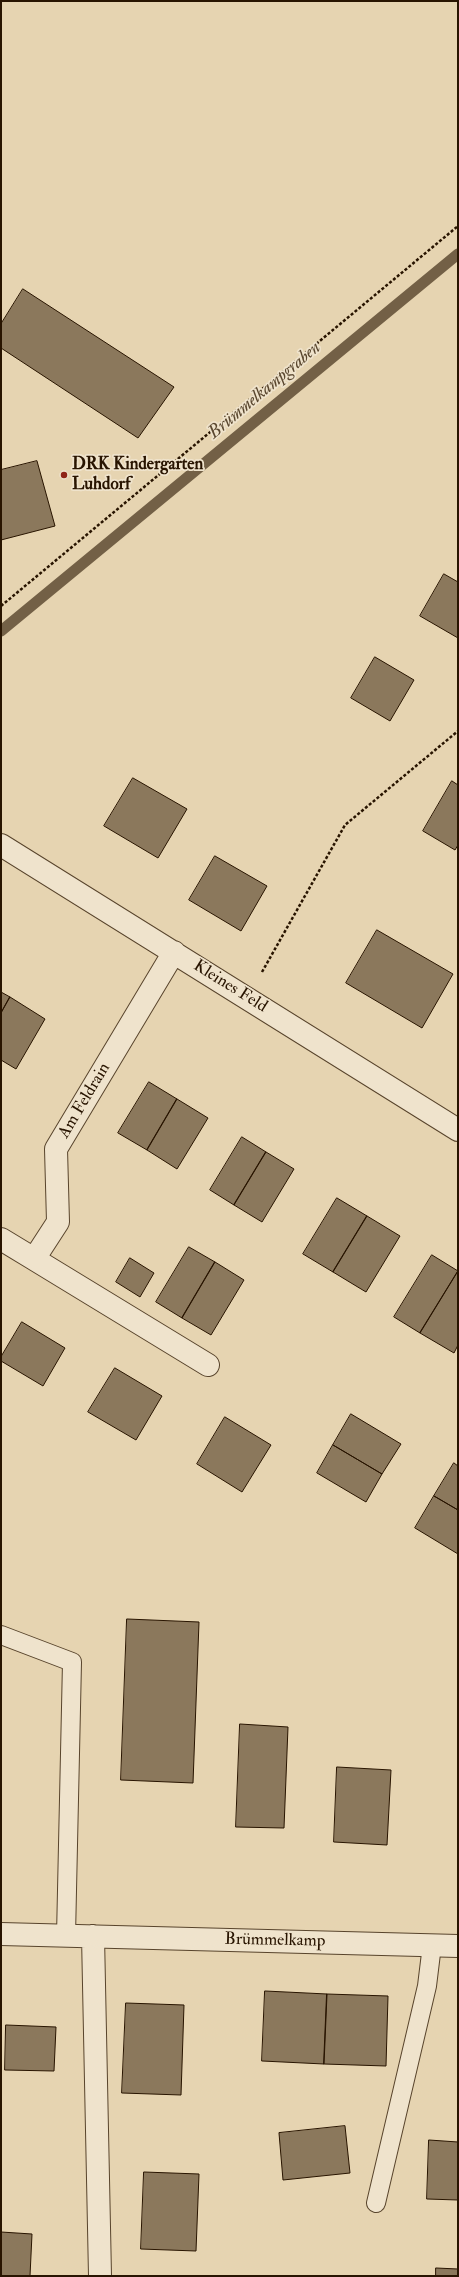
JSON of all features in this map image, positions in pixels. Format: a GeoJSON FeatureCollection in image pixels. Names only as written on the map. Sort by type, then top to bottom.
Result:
{"type":"FeatureCollection","features":[{"type":"Feature","properties":{"kind":"street","name":"Kleines Feld"},"geometry":{"type":"LineString","coordinates":[[1,844],[458,1130]]}},
{"type":"Feature","properties":{"kind":"street","name":"Am Feldrain"},"geometry":{"type":"LineString","coordinates":[[34,1259],[58,1222],[56,1149],[174,952]]}},
{"type":"Feature","properties":{"kind":"street"},"geometry":{"type":"LineString","coordinates":[[1,1239],[208,1365]]}},
{"type":"Feature","properties":{"kind":"street","name":"Brümmelkamp"},"geometry":{"type":"LineString","coordinates":[[1,1934],[458,1946]]}},
{"type":"Feature","properties":{"kind":"street"},"geometry":{"type":"LineString","coordinates":[[93,1936],[100,2276]]}},
{"type":"Feature","properties":{"kind":"lane"},"geometry":{"type":"LineString","coordinates":[[1,1635],[72,1662],[66,1936]]}},
{"type":"Feature","properties":{"kind":"lane"},"geometry":{"type":"LineString","coordinates":[[376,2203],[428,1986],[432,1945]]}},
{"type":"Feature","properties":{"kind":"path"},"geometry":{"type":"LineString","coordinates":[[1,606],[458,226]]}},
{"type":"Feature","properties":{"kind":"path"},"geometry":{"type":"LineString","coordinates":[[247,998],[345,825],[458,731]]}},
{"type":"Feature","properties":{"kind":"building"},"geometry":{"type":"Polygon","coordinates":[[[23,289],[174,387],[138,438],[1,348],[1,324],[23,289]]]}},
{"type":"Feature","properties":{"kind":"building"},"geometry":{"type":"Polygon","coordinates":[[[37,461],[55,526],[1,540],[1,470],[37,461]]]}},
{"type":"Feature","properties":{"kind":"building"},"geometry":{"type":"Polygon","coordinates":[[[444,574],[458,582],[458,638],[420,616],[444,574]]]}},
{"type":"Feature","properties":{"kind":"building"},"geometry":{"type":"Polygon","coordinates":[[[375,657],[414,680],[390,721],[351,698],[375,657]]]}},
{"type":"Feature","properties":{"kind":"building"},"geometry":{"type":"Polygon","coordinates":[[[133,778],[187,809],[158,858],[104,826],[133,778]]]}},
{"type":"Feature","properties":{"kind":"building"},"geometry":{"type":"Polygon","coordinates":[[[452,781],[458,785],[458,845],[455,850],[423,831],[452,781]]]}},
{"type":"Feature","properties":{"kind":"building"},"geometry":{"type":"Polygon","coordinates":[[[215,856],[267,886],[241,931],[189,900],[215,856]]]}},
{"type":"Feature","properties":{"kind":"building"},"geometry":{"type":"Polygon","coordinates":[[[377,930],[453,974],[422,1028],[346,983],[377,930]]]}},
{"type":"Feature","properties":{"kind":"building"},"geometry":{"type":"Polygon","coordinates":[[[1,992],[10,997],[1,1013],[1,992]]]}},
{"type":"Feature","properties":{"kind":"building"},"geometry":{"type":"Polygon","coordinates":[[[10,997],[45,1019],[16,1069],[1,1060],[1,1013],[10,997]]]}},
{"type":"Feature","properties":{"kind":"building"},"geometry":{"type":"Polygon","coordinates":[[[149,1082],[177,1099],[147,1150],[118,1133],[149,1082]]]}},
{"type":"Feature","properties":{"kind":"building"},"geometry":{"type":"Polygon","coordinates":[[[177,1099],[208,1118],[177,1169],[147,1150],[177,1099]]]}},
{"type":"Feature","properties":{"kind":"building"},"geometry":{"type":"Polygon","coordinates":[[[242,1137],[266,1152],[234,1205],[210,1190],[242,1137]]]}},
{"type":"Feature","properties":{"kind":"building"},"geometry":{"type":"Polygon","coordinates":[[[266,1152],[294,1169],[262,1222],[234,1205],[266,1152]]]}},
{"type":"Feature","properties":{"kind":"building"},"geometry":{"type":"Polygon","coordinates":[[[337,1198],[367,1216],[333,1272],[303,1254],[337,1198]]]}},
{"type":"Feature","properties":{"kind":"building"},"geometry":{"type":"Polygon","coordinates":[[[367,1216],[400,1236],[366,1292],[333,1272],[367,1216]]]}},
{"type":"Feature","properties":{"kind":"building"},"geometry":{"type":"Polygon","coordinates":[[[189,1247],[215,1262],[182,1318],[156,1302],[189,1247]]]}},
{"type":"Feature","properties":{"kind":"building"},"geometry":{"type":"Polygon","coordinates":[[[432,1255],[458,1271],[420,1333],[394,1317],[432,1255]]]}},
{"type":"Feature","properties":{"kind":"building"},"geometry":{"type":"Polygon","coordinates":[[[130,1258],[154,1273],[140,1297],[116,1282],[130,1258]]]}},
{"type":"Feature","properties":{"kind":"building"},"geometry":{"type":"Polygon","coordinates":[[[215,1262],[244,1280],[211,1335],[182,1318],[215,1262]]]}},
{"type":"Feature","properties":{"kind":"building"},"geometry":{"type":"Polygon","coordinates":[[[458,1271],[458,1345],[454,1353],[420,1333],[458,1271]]]}},
{"type":"Feature","properties":{"kind":"building"},"geometry":{"type":"Polygon","coordinates":[[[22,1322],[65,1348],[43,1386],[1,1361],[1,1357],[22,1322]]]}},
{"type":"Feature","properties":{"kind":"building"},"geometry":{"type":"Polygon","coordinates":[[[115,1368],[162,1396],[136,1440],[88,1412],[115,1368]]]}},
{"type":"Feature","properties":{"kind":"building"},"geometry":{"type":"Polygon","coordinates":[[[351,1414],[401,1444],[382,1474],[333,1445],[351,1414]]]}},
{"type":"Feature","properties":{"kind":"building"},"geometry":{"type":"Polygon","coordinates":[[[225,1417],[271,1445],[242,1492],[197,1464],[225,1417]]]}},
{"type":"Feature","properties":{"kind":"building"},"geometry":{"type":"Polygon","coordinates":[[[333,1445],[382,1474],[366,1502],[317,1473],[333,1445]]]}},
{"type":"Feature","properties":{"kind":"building"},"geometry":{"type":"Polygon","coordinates":[[[454,1463],[458,1466],[458,1510],[434,1496],[454,1463]]]}},
{"type":"Feature","properties":{"kind":"building"},"geometry":{"type":"Polygon","coordinates":[[[434,1496],[458,1510],[458,1554],[415,1528],[434,1496]]]}},
{"type":"Feature","properties":{"kind":"building"},"geometry":{"type":"Polygon","coordinates":[[[127,1619],[199,1622],[193,1783],[121,1780],[127,1619]]]}},
{"type":"Feature","properties":{"kind":"building"},"geometry":{"type":"Polygon","coordinates":[[[240,1724],[288,1727],[284,1828],[236,1827],[240,1724]]]}},
{"type":"Feature","properties":{"kind":"building"},"geometry":{"type":"Polygon","coordinates":[[[337,1767],[391,1770],[387,1845],[334,1842],[337,1767]]]}},
{"type":"Feature","properties":{"kind":"building"},"geometry":{"type":"Polygon","coordinates":[[[265,1991],[327,1994],[324,2064],[262,2061],[265,1991]]]}},
{"type":"Feature","properties":{"kind":"building"},"geometry":{"type":"Polygon","coordinates":[[[327,1994],[388,1996],[386,2066],[324,2064],[327,1994]]]}},
{"type":"Feature","properties":{"kind":"building"},"geometry":{"type":"Polygon","coordinates":[[[126,2003],[184,2005],[181,2095],[122,2093],[126,2003]]]}},
{"type":"Feature","properties":{"kind":"building"},"geometry":{"type":"Polygon","coordinates":[[[6,2025],[56,2027],[54,2071],[5,2070],[6,2025]]]}},
{"type":"Feature","properties":{"kind":"building"},"geometry":{"type":"Polygon","coordinates":[[[345,2126],[350,2173],[283,2180],[279,2133],[345,2126]]]}},
{"type":"Feature","properties":{"kind":"building"},"geometry":{"type":"Polygon","coordinates":[[[429,2140],[458,2142],[458,2200],[427,2199],[429,2140]]]}},
{"type":"Feature","properties":{"kind":"building"},"geometry":{"type":"Polygon","coordinates":[[[144,2172],[199,2174],[196,2251],[141,2249],[144,2172]]]}},
{"type":"Feature","properties":{"kind":"building"},"geometry":{"type":"Polygon","coordinates":[[[1,2232],[32,2234],[30,2276],[1,2276],[1,2232]]]}},
{"type":"Feature","properties":{"kind":"building"},"geometry":{"type":"Polygon","coordinates":[[[436,2268],[458,2269],[458,2276],[436,2276],[436,2268]]]}},
{"type":"Feature","properties":{"kind":"waterway","name":"Brümmelkampgraben"},"geometry":{"type":"LineString","coordinates":[[1,631],[458,254]]}},
{"type":"Feature","properties":{"kind":"place","name":"DRK Kindergarten Luhdorf"},"geometry":{"type":"Point","coordinates":[64,475]}}]}
